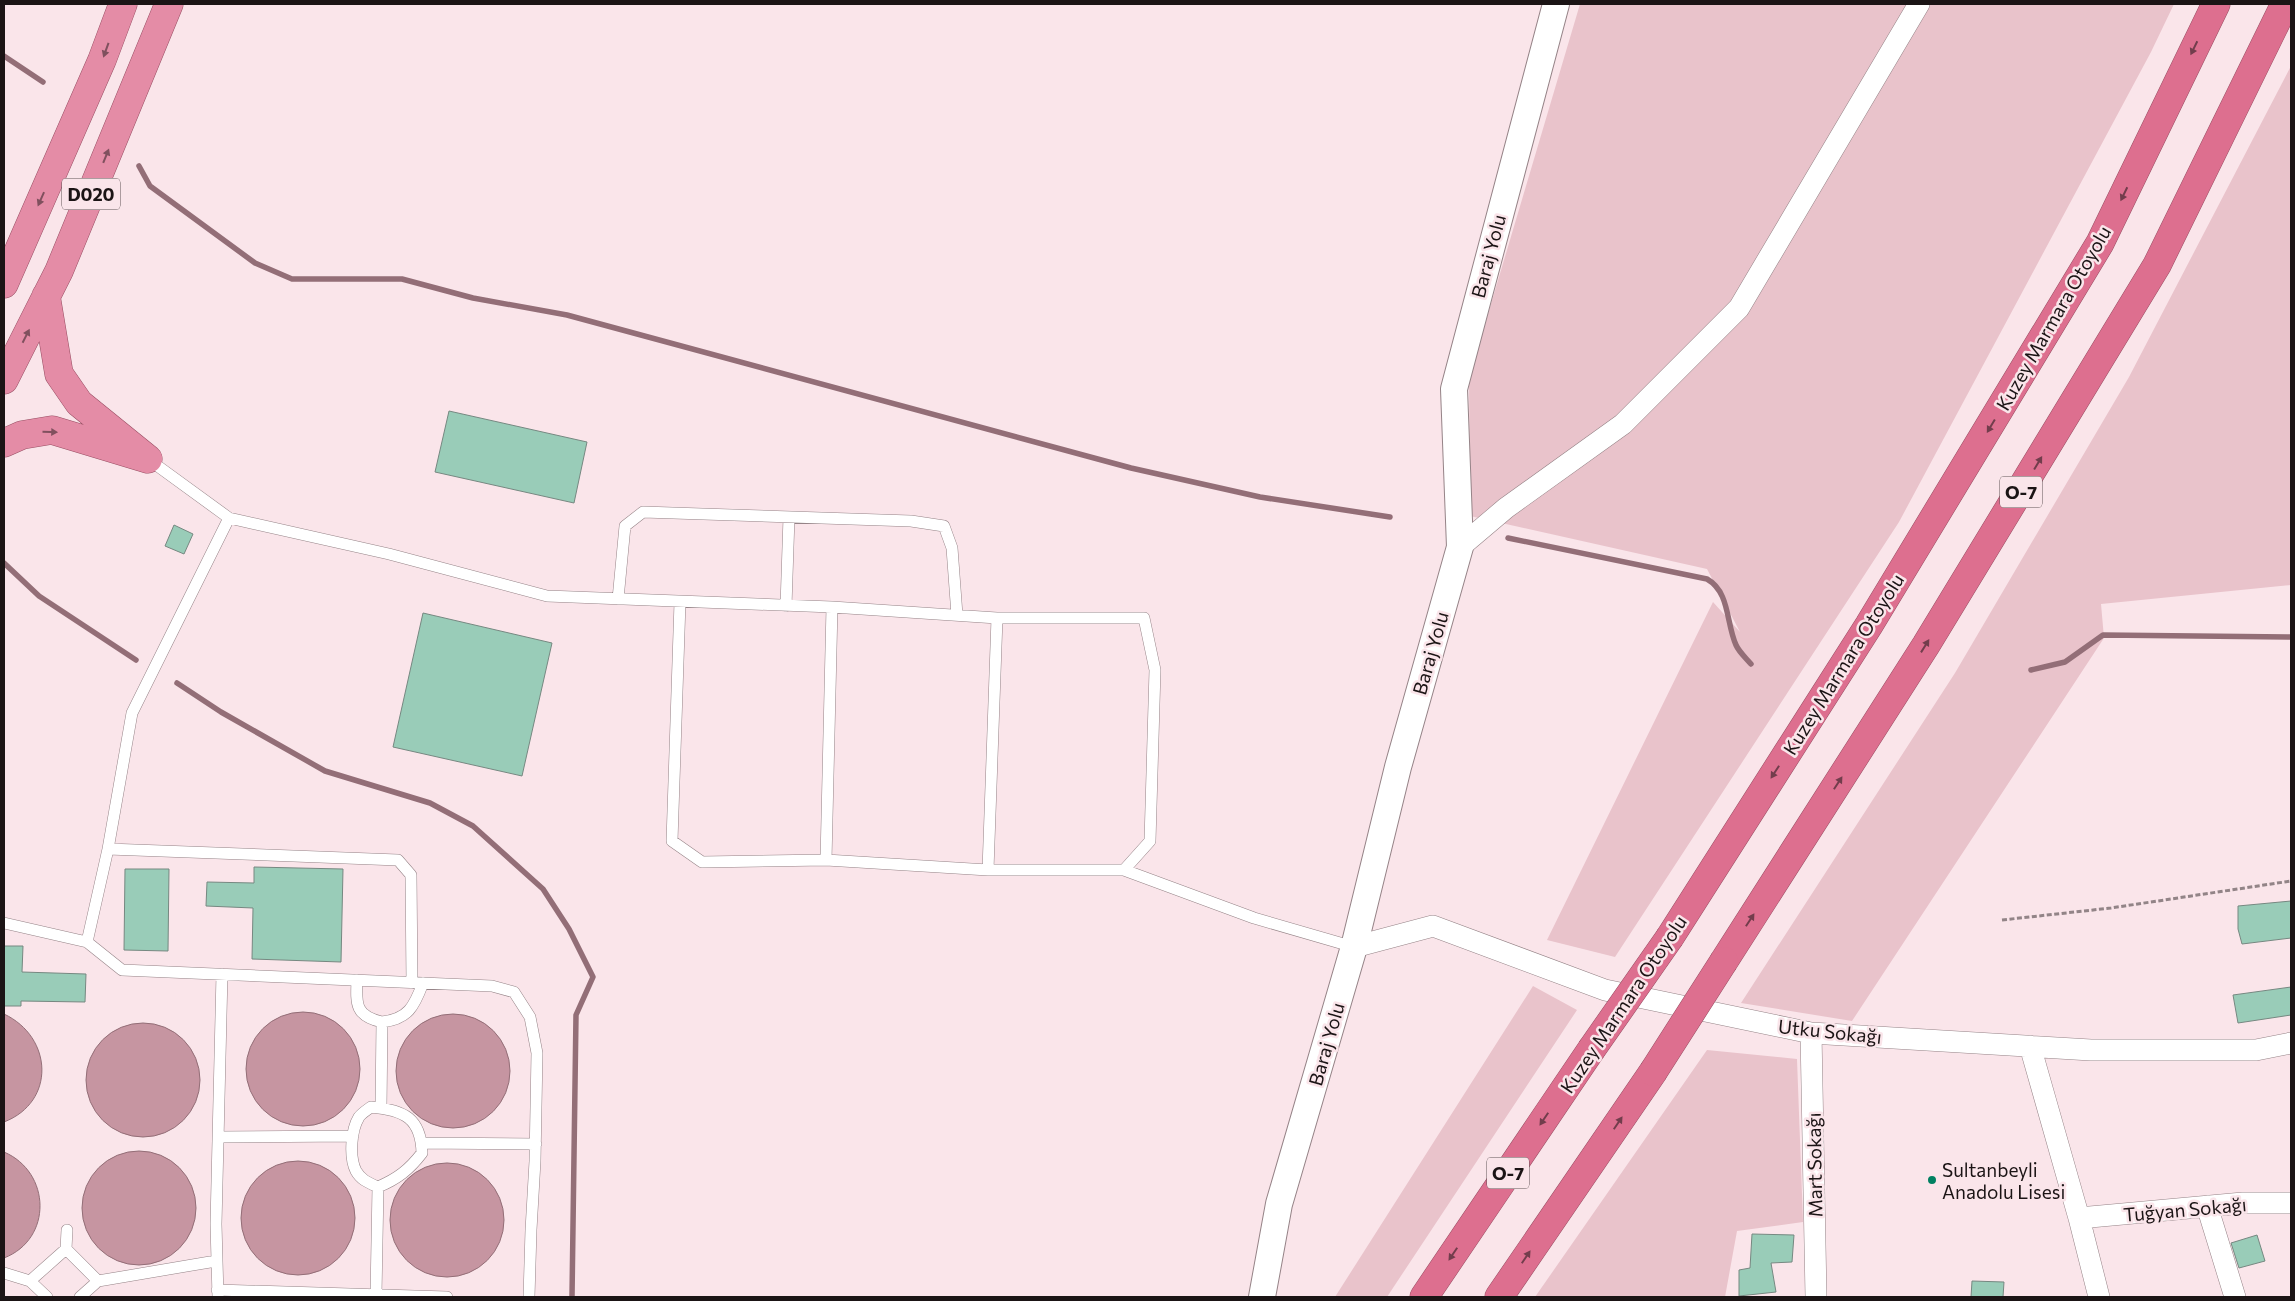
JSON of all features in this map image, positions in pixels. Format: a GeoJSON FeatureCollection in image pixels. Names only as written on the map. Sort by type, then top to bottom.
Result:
{"type":"FeatureCollection","features":[{"type":"Feature","properties":{"kind":"highway","name":"D020"},"geometry":{"type":"LineString","coordinates":[[4,284],[102,60],[123,4]]}},
{"type":"Feature","properties":{"kind":"highway","name":"D020"},"geometry":{"type":"LineString","coordinates":[[4,380],[63,262],[169,4]]}},
{"type":"Feature","properties":{"kind":"highway","name":"Kuzey Marmara Otoyolu"},"geometry":{"type":"LineString","coordinates":[[1424,1297],[1670,937],[1869,626],[2100,243],[2216,4]]}},
{"type":"Feature","properties":{"kind":"highway","name":"O-7"},"geometry":{"type":"LineString","coordinates":[[1499,1297],[1653,1072],[1926,645],[2157,265],[2285,4]]}},
{"type":"Feature","properties":{"kind":"highway"},"geometry":{"type":"LineString","coordinates":[[46,296],[60,374],[79,403],[148,459]]}},
{"type":"Feature","properties":{"kind":"highway"},"geometry":{"type":"LineString","coordinates":[[4,443],[22,435],[52,430],[148,459]]}},
{"type":"Feature","properties":{"kind":"street","name":"Baraj Yolu"},"geometry":{"type":"LineString","coordinates":[[1262,1297],[1279,1204],[1354,947],[1398,767],[1460,547],[1454,389],[1556,4]]}},
{"type":"Feature","properties":{"kind":"street"},"geometry":{"type":"LineString","coordinates":[[1460,547],[1506,508],[1623,424],[1739,308],[1919,4]]}},
{"type":"Feature","properties":{"kind":"street","name":"Utku Sokağı"},"geometry":{"type":"LineString","coordinates":[[1354,947],[1433,926],[1604,990],[1811,1033],[2091,1050],[2256,1050],[2291,1042]]}},
{"type":"Feature","properties":{"kind":"street","name":"Mart Sokağı"},"geometry":{"type":"LineString","coordinates":[[1811,1033],[1816,1297]]}},
{"type":"Feature","properties":{"kind":"street"},"geometry":{"type":"LineString","coordinates":[[2030,1046],[2100,1297]]}},
{"type":"Feature","properties":{"kind":"street","name":"Tuğyan Sokağı"},"geometry":{"type":"LineString","coordinates":[[2079,1218],[2207,1206],[2291,1203]]}},
{"type":"Feature","properties":{"kind":"street"},"geometry":{"type":"LineString","coordinates":[[2207,1206],[2235,1297]]}},
{"type":"Feature","properties":{"kind":"lane"},"geometry":{"type":"LineString","coordinates":[[148,459],[229,518],[389,554],[546,596],[832,607],[996,618],[1144,618],[1155,670],[1150,841],[1124,870]]}},
{"type":"Feature","properties":{"kind":"lane"},"geometry":{"type":"LineString","coordinates":[[618,599],[625,526],[643,512],[911,521],[944,526],[952,548],[957,615]]}},
{"type":"Feature","properties":{"kind":"lane"},"geometry":{"type":"LineString","coordinates":[[786,606],[789,517]]}},
{"type":"Feature","properties":{"kind":"lane"},"geometry":{"type":"LineString","coordinates":[[87,942],[108,849],[132,714],[229,518]]}},
{"type":"Feature","properties":{"kind":"lane"},"geometry":{"type":"LineString","coordinates":[[680,602],[672,841],[702,862],[826,860],[988,870],[1124,870],[1254,918],[1354,947]]}},
{"type":"Feature","properties":{"kind":"lane"},"geometry":{"type":"LineString","coordinates":[[826,860],[832,607]]}},
{"type":"Feature","properties":{"kind":"lane"},"geometry":{"type":"LineString","coordinates":[[988,870],[996,618]]}},
{"type":"Feature","properties":{"kind":"lane"},"geometry":{"type":"LineString","coordinates":[[108,849],[398,860],[412,875],[418,983],[417,999],[409,1011],[397,1020],[382,1022],[370,1020],[360,1013],[356,1000],[357,980]]}},
{"type":"Feature","properties":{"kind":"lane"},"geometry":{"type":"LineString","coordinates":[[4,923],[87,942],[122,970],[492,986],[514,992],[530,1017],[537,1054],[536,1144],[531,1230],[530,1297]]}},
{"type":"Feature","properties":{"kind":"lane"},"geometry":{"type":"LineString","coordinates":[[222,974],[216,1261],[217,1294],[447,1297]]}},
{"type":"Feature","properties":{"kind":"lane"},"geometry":{"type":"LineString","coordinates":[[381,1108],[382,1022]]}},
{"type":"Feature","properties":{"kind":"lane"},"geometry":{"type":"LineString","coordinates":[[371,1107],[392,1109],[412,1121],[422,1135],[422,1154],[411,1168],[398,1178],[378,1187],[365,1182],[355,1170],[352,1152],[353,1136],[359,1117],[371,1107]]}},
{"type":"Feature","properties":{"kind":"lane"},"geometry":{"type":"LineString","coordinates":[[218,1137],[353,1136]]}},
{"type":"Feature","properties":{"kind":"lane"},"geometry":{"type":"LineString","coordinates":[[422,1143],[536,1144]]}},
{"type":"Feature","properties":{"kind":"lane"},"geometry":{"type":"LineString","coordinates":[[376,1295],[378,1187]]}},
{"type":"Feature","properties":{"kind":"lane"},"geometry":{"type":"LineString","coordinates":[[30,1281],[66,1249],[67,1230]]}},
{"type":"Feature","properties":{"kind":"lane"},"geometry":{"type":"LineString","coordinates":[[66,1249],[98,1281]]}},
{"type":"Feature","properties":{"kind":"lane"},"geometry":{"type":"LineString","coordinates":[[80,1297],[98,1281],[216,1261]]}},
{"type":"Feature","properties":{"kind":"lane"},"geometry":{"type":"LineString","coordinates":[[4,1273],[30,1281],[47,1297]]}},
{"type":"Feature","properties":{"kind":"path"},"geometry":{"type":"LineString","coordinates":[[2002,920],[2112,908],[2291,881]]}},
{"type":"Feature","properties":{"kind":"shaded area"},"geometry":{"type":"Polygon","coordinates":[[[1580,4],[2174,4],[2151,52],[1899,522],[1615,957],[1547,940],[1713,602],[1740,632],[1707,569],[1470,516],[1469,378],[1580,4]]]}},
{"type":"Feature","properties":{"kind":"shaded area"},"geometry":{"type":"Polygon","coordinates":[[[2291,66],[2291,585],[2101,604],[2104,638],[1852,1021],[1741,1003],[1955,673],[2129,377],[2291,66]]]}},
{"type":"Feature","properties":{"kind":"shaded area"},"geometry":{"type":"Polygon","coordinates":[[[1533,986],[1577,1010],[1387,1297],[1335,1297],[1533,986]]]}},
{"type":"Feature","properties":{"kind":"shaded area"},"geometry":{"type":"Polygon","coordinates":[[[303,1012],[325,1017],[343,1029],[355,1047],[360,1069],[355,1091],[343,1109],[325,1121],[303,1126],[281,1121],[263,1109],[251,1091],[246,1069],[251,1047],[263,1029],[281,1017],[303,1012]]]}},
{"type":"Feature","properties":{"kind":"shaded area"},"geometry":{"type":"Polygon","coordinates":[[[4,1014],[20,1024],[32,1038],[39,1053],[42,1069],[40,1085],[33,1100],[21,1113],[4,1122],[4,1014]]]}},
{"type":"Feature","properties":{"kind":"shaded area"},"geometry":{"type":"Polygon","coordinates":[[[453,1014],[475,1019],[493,1031],[505,1049],[510,1071],[505,1093],[493,1111],[475,1123],[453,1128],[431,1123],[413,1111],[401,1093],[396,1071],[401,1049],[413,1031],[431,1019],[453,1014]]]}},
{"type":"Feature","properties":{"kind":"shaded area"},"geometry":{"type":"Polygon","coordinates":[[[143,1023],[165,1028],[183,1040],[195,1058],[200,1080],[195,1102],[183,1120],[165,1132],[143,1137],[121,1132],[103,1120],[91,1102],[86,1080],[91,1058],[103,1040],[121,1028],[143,1023]]]}},
{"type":"Feature","properties":{"kind":"shaded area"},"geometry":{"type":"Polygon","coordinates":[[[1707,1050],[1797,1059],[1803,1222],[1737,1231],[1725,1297],[1535,1297],[1707,1050]]]}},
{"type":"Feature","properties":{"kind":"shaded area"},"geometry":{"type":"Polygon","coordinates":[[[139,1151],[161,1156],[179,1168],[191,1186],[196,1208],[191,1230],[179,1248],[161,1260],[139,1265],[117,1260],[99,1248],[87,1230],[82,1208],[87,1186],[99,1168],[117,1156],[139,1151]]]}},
{"type":"Feature","properties":{"kind":"shaded area"},"geometry":{"type":"Polygon","coordinates":[[[4,1152],[20,1162],[31,1174],[38,1189],[40,1205],[38,1221],[31,1236],[20,1249],[4,1258],[4,1152]]]}},
{"type":"Feature","properties":{"kind":"shaded area"},"geometry":{"type":"Polygon","coordinates":[[[298,1161],[320,1166],[338,1178],[350,1196],[355,1218],[350,1240],[338,1258],[320,1270],[298,1275],[276,1270],[258,1258],[246,1240],[241,1218],[246,1196],[258,1178],[276,1166],[298,1161]]]}},
{"type":"Feature","properties":{"kind":"shaded area"},"geometry":{"type":"Polygon","coordinates":[[[447,1163],[469,1168],[487,1180],[499,1198],[504,1220],[499,1242],[487,1260],[469,1272],[447,1277],[425,1272],[407,1260],[395,1242],[390,1220],[395,1198],[407,1180],[425,1168],[447,1163]]]}},
{"type":"Feature","properties":{"kind":"building"},"geometry":{"type":"Polygon","coordinates":[[[449,411],[587,442],[574,503],[435,472],[449,411]]]}},
{"type":"Feature","properties":{"kind":"building"},"geometry":{"type":"Polygon","coordinates":[[[174,525],[193,534],[184,554],[165,546],[174,525]]]}},
{"type":"Feature","properties":{"kind":"building"},"geometry":{"type":"Polygon","coordinates":[[[423,613],[552,643],[522,776],[393,747],[423,613]]]}},
{"type":"Feature","properties":{"kind":"building"},"geometry":{"type":"Polygon","coordinates":[[[254,867],[343,869],[341,962],[252,959],[253,908],[206,906],[207,882],[254,883],[254,867]]]}},
{"type":"Feature","properties":{"kind":"building"},"geometry":{"type":"Polygon","coordinates":[[[125,869],[169,869],[168,951],[124,950],[125,869]]]}},
{"type":"Feature","properties":{"kind":"building"},"geometry":{"type":"Polygon","coordinates":[[[2291,901],[2291,938],[2242,944],[2238,929],[2238,906],[2291,901]]]}},
{"type":"Feature","properties":{"kind":"building"},"geometry":{"type":"Polygon","coordinates":[[[4,946],[23,946],[22,972],[86,974],[85,1002],[21,1001],[21,1006],[4,1006],[4,946]]]}},
{"type":"Feature","properties":{"kind":"building"},"geometry":{"type":"Polygon","coordinates":[[[2291,987],[2291,1015],[2238,1023],[2233,995],[2291,987]]]}},
{"type":"Feature","properties":{"kind":"building"},"geometry":{"type":"Polygon","coordinates":[[[1752,1234],[1794,1235],[1792,1262],[1771,1263],[1776,1292],[1739,1296],[1739,1270],[1750,1268],[1752,1234]]]}},
{"type":"Feature","properties":{"kind":"building"},"geometry":{"type":"Polygon","coordinates":[[[2257,1235],[2265,1261],[2239,1268],[2231,1243],[2257,1235]]]}},
{"type":"Feature","properties":{"kind":"building"},"geometry":{"type":"Polygon","coordinates":[[[1972,1281],[2004,1282],[2003,1297],[1971,1297],[1972,1281]]]}},
{"type":"Feature","properties":{"kind":"waterway"},"geometry":{"type":"LineString","coordinates":[[4,56],[43,82]]}},
{"type":"Feature","properties":{"kind":"waterway"},"geometry":{"type":"LineString","coordinates":[[139,166],[150,186],[255,263],[292,279],[402,279],[473,298],[567,315],[1131,468],[1260,497],[1390,517]]}},
{"type":"Feature","properties":{"kind":"waterway"},"geometry":{"type":"LineString","coordinates":[[1508,538],[1707,579],[1720,592],[1724,600],[1736,645],[1751,664]]}},
{"type":"Feature","properties":{"kind":"waterway"},"geometry":{"type":"LineString","coordinates":[[4,563],[39,596],[136,660]]}},
{"type":"Feature","properties":{"kind":"waterway"},"geometry":{"type":"LineString","coordinates":[[2031,670],[2065,662],[2103,635],[2291,637]]}},
{"type":"Feature","properties":{"kind":"waterway"},"geometry":{"type":"LineString","coordinates":[[177,683],[221,712],[325,771],[430,803],[473,826],[543,889],[569,929],[593,977],[576,1015],[572,1297]]}},
{"type":"Feature","properties":{"kind":"place","name":"Sultanbeyli Anadolu Lisesi"},"geometry":{"type":"Point","coordinates":[1932,1180]}}]}
